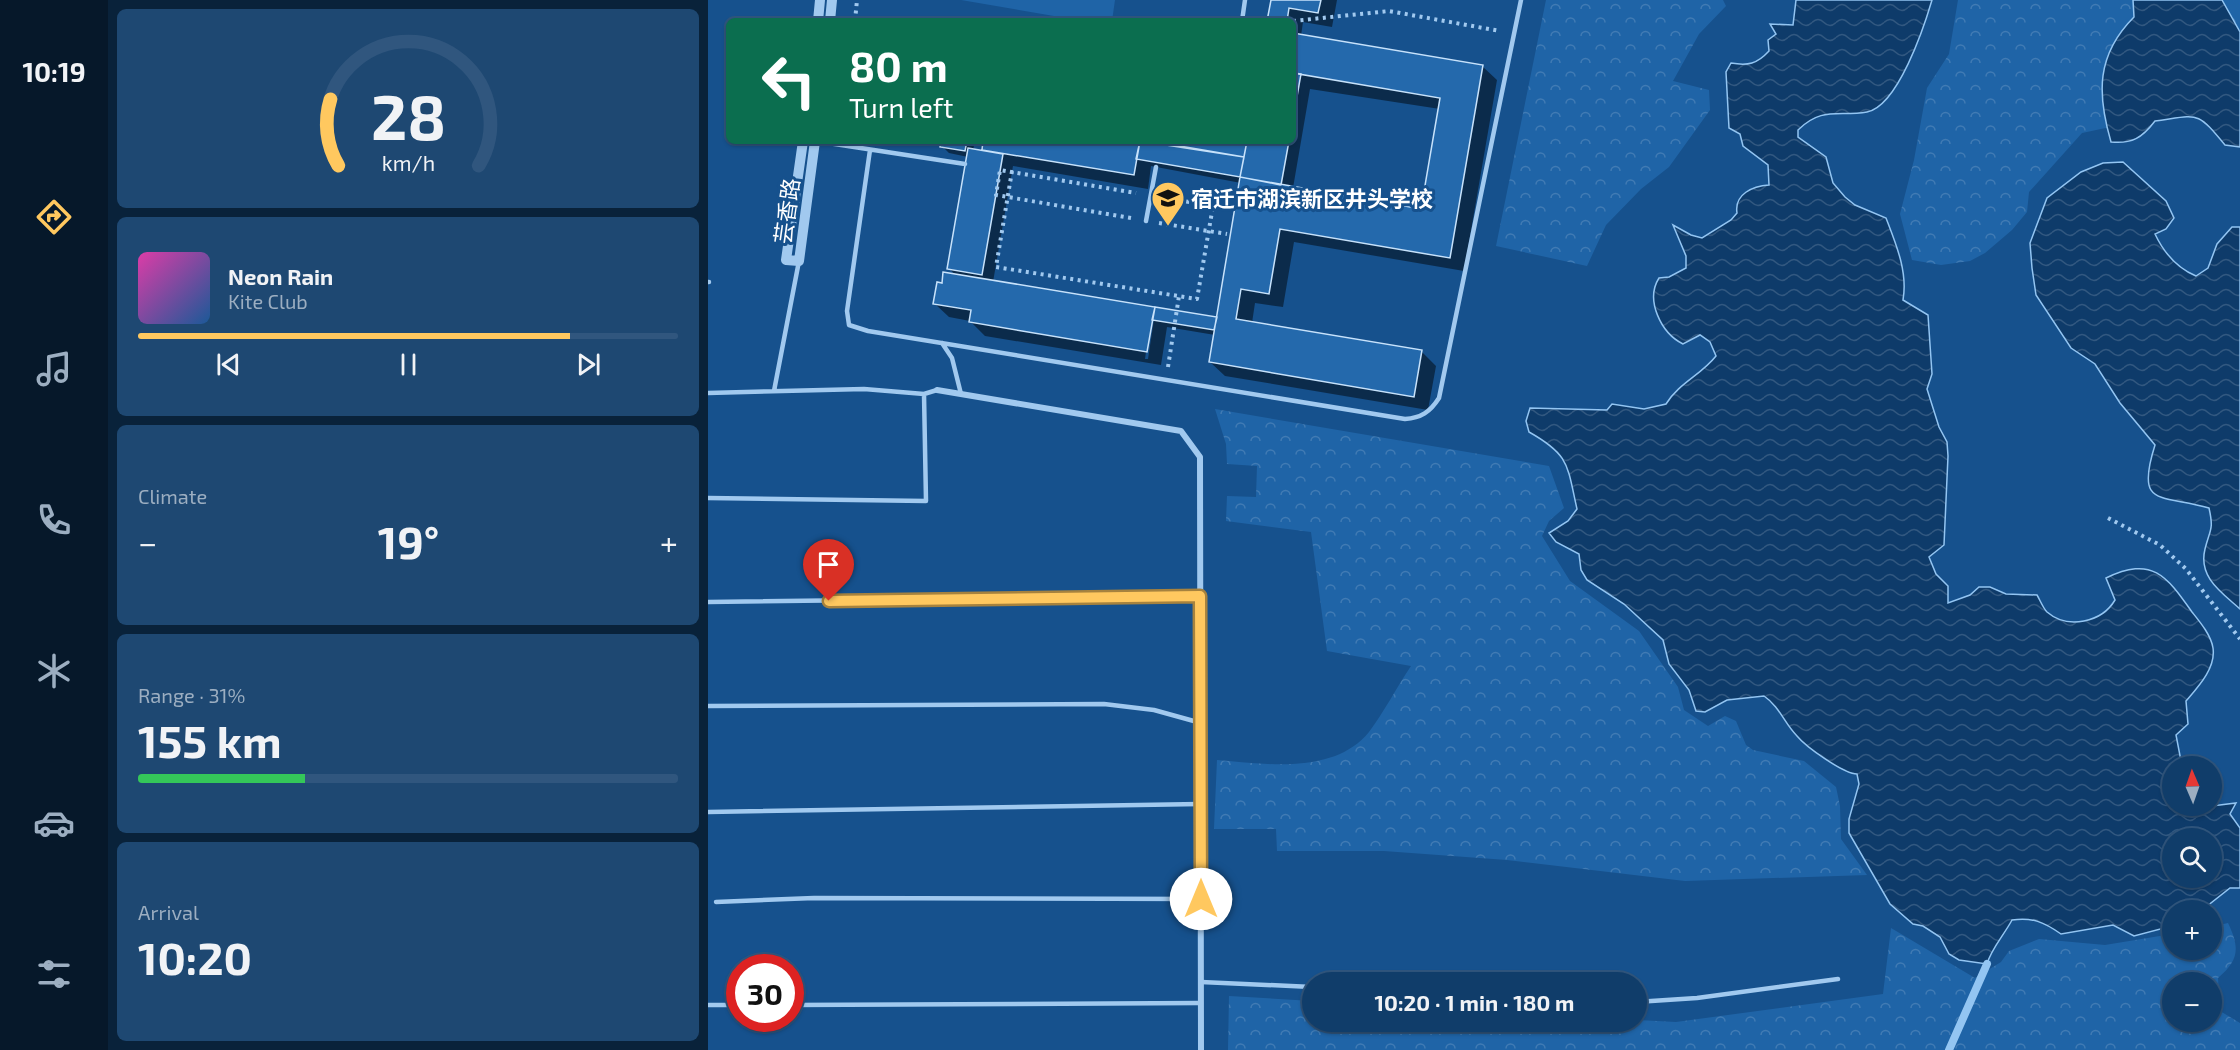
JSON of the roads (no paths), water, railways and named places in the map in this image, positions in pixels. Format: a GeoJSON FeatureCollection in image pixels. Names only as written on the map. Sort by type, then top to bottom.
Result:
{"type":"FeatureCollection","features":[{"type":"Feature","properties":{"kind":"street"},"geometry":{"type":"LineString","coordinates":[[818,18],[820,0]]}},
{"type":"Feature","properties":{"kind":"street"},"geometry":{"type":"LineString","coordinates":[[830,18],[832,0]]}},
{"type":"Feature","properties":{"kind":"street","name":"芸香路"},"geometry":{"type":"LineString","coordinates":[[803,144],[786,260],[799,261],[815,144]]}},
{"type":"Feature","properties":{"kind":"street"},"geometry":{"type":"LineString","coordinates":[[937,390],[1182,431],[1200,457],[1201,1050]]}},
{"type":"Feature","properties":{"kind":"lane"},"geometry":{"type":"LineString","coordinates":[[1242,18],[1245,0]]}},
{"type":"Feature","properties":{"kind":"lane"},"geometry":{"type":"LineString","coordinates":[[870,150],[846,320],[849,325],[868,331],[1166,380],[1405,419],[1418,418],[1431,410],[1439,398],[1521,0]]}},
{"type":"Feature","properties":{"kind":"lane"},"geometry":{"type":"LineString","coordinates":[[833,144],[965,164]]}},
{"type":"Feature","properties":{"kind":"lane"},"geometry":{"type":"LineString","coordinates":[[1146,220],[1156,167]]}},
{"type":"Feature","properties":{"kind":"lane"},"geometry":{"type":"LineString","coordinates":[[774,391],[799,261]]}},
{"type":"Feature","properties":{"kind":"lane"},"geometry":{"type":"LineString","coordinates":[[942,343],[952,358],[961,394]]}},
{"type":"Feature","properties":{"kind":"lane"},"geometry":{"type":"LineString","coordinates":[[708,393],[864,390],[924,394],[937,390]]}},
{"type":"Feature","properties":{"kind":"lane"},"geometry":{"type":"LineString","coordinates":[[708,498],[926,501],[924,394]]}},
{"type":"Feature","properties":{"kind":"lane"},"geometry":{"type":"LineString","coordinates":[[708,602],[1200,596]]}},
{"type":"Feature","properties":{"kind":"lane"},"geometry":{"type":"LineString","coordinates":[[708,706],[1104,704],[1154,710],[1200,723]]}},
{"type":"Feature","properties":{"kind":"lane"},"geometry":{"type":"LineString","coordinates":[[708,812],[1200,804]]}},
{"type":"Feature","properties":{"kind":"lane"},"geometry":{"type":"LineString","coordinates":[[716,902],[814,898],[1201,899]]}},
{"type":"Feature","properties":{"kind":"lane"},"geometry":{"type":"LineString","coordinates":[[1647,1001],[1697,998],[1838,979]]}},
{"type":"Feature","properties":{"kind":"lane"},"geometry":{"type":"LineString","coordinates":[[1201,982],[1302,987]]}},
{"type":"Feature","properties":{"kind":"lane"},"geometry":{"type":"LineString","coordinates":[[804,1005],[1201,1004]]}},
{"type":"Feature","properties":{"kind":"lane"},"geometry":{"type":"LineString","coordinates":[[708,1005],[726,1005]]}},
{"type":"Feature","properties":{"kind":"water"},"geometry":{"type":"Polygon","coordinates":[[[1796,0],[1932,0],[1908,64],[1889,96],[1878,107],[1867,112],[1831,114],[1815,118],[1798,130],[1798,137],[1826,157],[1833,183],[1845,197],[1855,205],[1886,218],[1902,269],[1903,300],[1928,315],[1932,374],[1927,389],[1939,427],[1947,442],[1948,456],[1944,545],[1929,557],[1936,574],[1948,586],[1948,603],[1970,595],[1979,587],[1990,587],[2006,594],[2037,595],[2047,612],[2055,618],[2074,622],[2084,621],[2102,614],[2115,600],[2106,578],[2135,569],[2147,569],[2165,579],[2174,588],[2210,638],[2213,648],[2212,663],[2205,677],[2186,701],[2188,724],[2176,735],[2180,756],[2162,756],[2162,816],[2222,816],[2222,805],[2236,803],[2230,814],[2240,828],[2240,888],[2230,888],[2215,900],[2162,900],[2162,929],[2134,936],[2113,925],[2061,934],[2038,921],[2012,920],[1987,964],[1959,960],[1949,954],[1940,937],[1923,926],[1913,924],[1890,904],[1849,833],[1849,819],[1859,784],[1857,774],[1843,770],[1808,747],[1764,696],[1727,700],[1705,712],[1696,711],[1689,690],[1669,664],[1663,640],[1624,604],[1587,580],[1581,570],[1579,554],[1556,542],[1549,533],[1568,521],[1577,509],[1565,463],[1552,448],[1529,432],[1526,421],[1530,408],[1607,410],[1612,404],[1644,409],[1666,404],[1677,390],[1704,369],[1716,356],[1710,342],[1700,335],[1683,344],[1668,332],[1655,306],[1655,287],[1659,278],[1669,277],[1686,268],[1686,256],[1673,225],[1702,238],[1731,220],[1737,213],[1738,201],[1746,192],[1769,185],[1768,165],[1743,146],[1740,134],[1729,128],[1726,72],[1731,63],[1752,63],[1769,51],[1768,40],[1776,34],[1770,24],[1793,25],[1796,0]]]}},
{"type":"Feature","properties":{"kind":"water"},"geometry":{"type":"Polygon","coordinates":[[[2133,0],[2222,0],[2240,32],[2240,147],[2225,145],[2202,120],[2189,117],[2155,121],[2136,139],[2111,142],[2103,108],[2103,76],[2112,46],[2134,17],[2133,0]]]}},
{"type":"Feature","properties":{"kind":"water"},"geometry":{"type":"Polygon","coordinates":[[[2123,162],[2166,201],[2174,218],[2166,229],[2155,234],[2172,259],[2189,273],[2196,276],[2208,268],[2217,244],[2232,227],[2240,227],[2240,609],[2213,583],[2205,568],[2205,549],[2211,525],[2209,508],[2165,499],[2150,489],[2148,479],[2155,445],[2120,403],[2095,364],[2071,348],[2036,295],[2030,243],[2047,198],[2081,172],[2103,163],[2123,162]]]}},
{"type":"Feature","properties":{"kind":"waterway"},"geometry":{"type":"LineString","coordinates":[[1949,1050],[1987,964]]}},
{"type":"Feature","properties":{"kind":"place","name":"宿迁市湖滨新区井头学校"},"geometry":{"type":"Point","coordinates":[1168,227]}}]}
